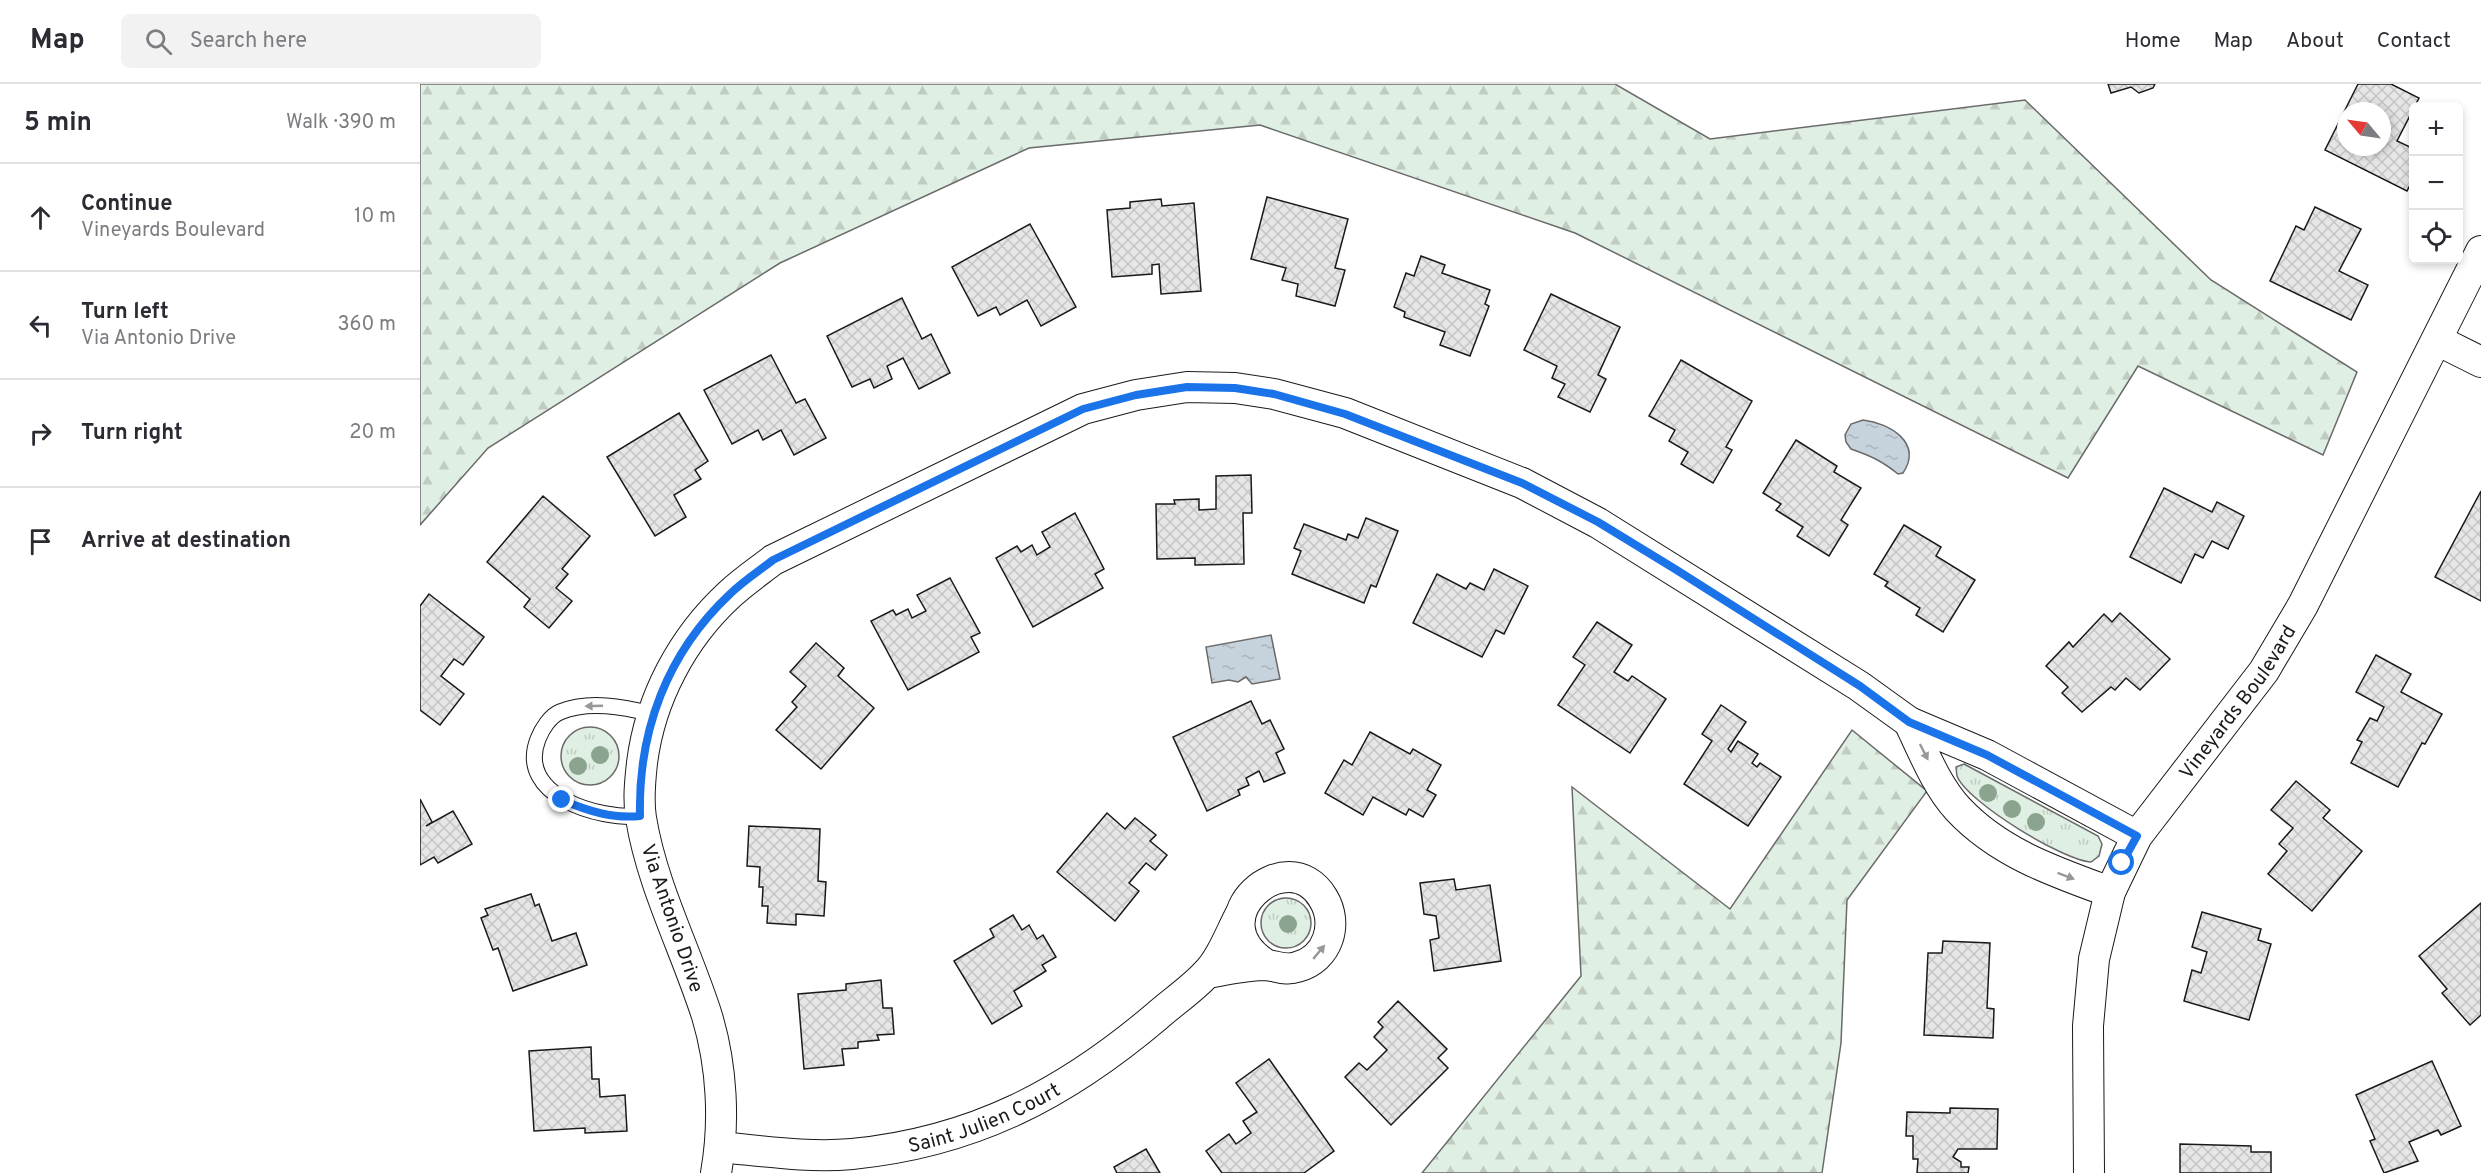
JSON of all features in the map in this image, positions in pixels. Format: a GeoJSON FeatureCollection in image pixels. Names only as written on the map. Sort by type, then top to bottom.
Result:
{"type":"FeatureCollection","features":[{"type":"Feature","properties":{"kind":"street","name":"Vineyards Boulevard"},"geometry":{"type":"LineString","coordinates":[[2089,1173],[2088,1026],[2094,959],[2110,892],[2137,836],[2264,670],[2303,605],[2481,251]]}},
{"type":"Feature","properties":{"kind":"street"},"geometry":{"type":"LineString","coordinates":[[2437,340],[2481,362]]}},
{"type":"Feature","properties":{"kind":"street","name":"Via Antonio Drive"},"geometry":{"type":"LineString","coordinates":[[718,1160],[722,1109],[707,1017],[662,892],[640,816],[640,788],[645,743],[652,714],[665,680],[694,634],[730,594],[773,560],[1083,409],[1136,395],[1187,387],[1235,388],[1274,394],[1345,414],[1522,483],[1598,522],[1675,569],[1860,686],[1909,722],[1987,755],[2137,836]]}},
{"type":"Feature","properties":{"kind":"street","name":"Via Antonio Drive"},"geometry":{"type":"LineString","coordinates":[[1909,722],[1940,783],[1958,809],[1986,835],[2031,861],[2110,892]]}},
{"type":"Feature","properties":{"kind":"street","name":"Saint Julien Court"},"geometry":{"type":"LineString","coordinates":[[718,1160],[800,1154],[850,1154],[899,1147],[953,1135],[1014,1113],[1078,1076],[1121,1046],[1207,973],[1240,915],[1245,901],[1255,889],[1268,881],[1282,877],[1297,878],[1322,894],[1329,908],[1331,923],[1329,938],[1322,951],[1311,961],[1297,968],[1282,969],[1267,965],[1207,973]]}},
{"type":"Feature","properties":{"kind":"street"},"geometry":{"type":"LineString","coordinates":[[1240,915],[1240,931],[1245,945],[1255,957],[1267,965]]}},
{"type":"Feature","properties":{"kind":"lane"},"geometry":{"type":"LineString","coordinates":[[640,816],[615,816],[587,810],[562,800],[546,786],[534,767],[535,747],[542,728],[559,712],[583,706],[606,706],[652,714]]}},
{"type":"Feature","properties":{"kind":"green space"},"geometry":{"type":"Polygon","coordinates":[[[420,84],[1615,84],[1710,139],[2025,100],[2211,280],[2357,372],[2323,455],[2138,366],[2068,478],[1575,233],[1260,125],[1029,148],[780,263],[488,448],[420,525],[420,84]]]}},
{"type":"Feature","properties":{"kind":"green space"},"geometry":{"type":"Polygon","coordinates":[[[584,727],[596,727],[611,735],[619,750],[619,762],[611,777],[596,785],[584,785],[569,777],[561,762],[561,750],[569,735],[584,727]]]}},
{"type":"Feature","properties":{"kind":"green space"},"geometry":{"type":"Polygon","coordinates":[[[1852,730],[1927,791],[1847,900],[1841,1043],[1822,1173],[1422,1173],[1581,976],[1572,787],[1730,909],[1852,730]]]}},
{"type":"Feature","properties":{"kind":"green space"},"geometry":{"type":"Polygon","coordinates":[[[1964,764],[2098,836],[2102,844],[2099,856],[2091,862],[2060,852],[1997,814],[1978,800],[1957,776],[1956,767],[1964,764]]]}},
{"type":"Feature","properties":{"kind":"green space"},"geometry":{"type":"Polygon","coordinates":[[[1286,898],[1300,902],[1307,909],[1311,923],[1307,937],[1300,944],[1286,948],[1272,944],[1265,937],[1261,923],[1265,909],[1272,902],[1286,898]]]}},
{"type":"Feature","properties":{"kind":"water"},"geometry":{"type":"Polygon","coordinates":[[[1863,420],[1883,425],[1901,436],[1909,452],[1903,473],[1898,474],[1876,459],[1851,449],[1846,442],[1845,435],[1851,424],[1863,420]]]}},
{"type":"Feature","properties":{"kind":"water"},"geometry":{"type":"Polygon","coordinates":[[[1271,635],[1280,679],[1252,684],[1246,677],[1238,682],[1229,680],[1212,683],[1206,647],[1271,635]]]}},
{"type":"Feature","properties":{"kind":"building"},"geometry":{"type":"Polygon","coordinates":[[[2108,84],[2155,84],[2153,88],[2139,93],[2131,87],[2111,93],[2108,84]]]}},
{"type":"Feature","properties":{"kind":"building"},"geometry":{"type":"Polygon","coordinates":[[[2358,84],[2391,84],[2419,98],[2417,102],[2409,102],[2409,118],[2397,141],[2409,147],[2409,187],[2407,191],[2337,156],[2391,156],[2391,102],[2349,102],[2358,84]]]}},
{"type":"Feature","properties":{"kind":"building"},"geometry":{"type":"Polygon","coordinates":[[[2337,126],[2337,156],[2325,150],[2337,126]]]}},
{"type":"Feature","properties":{"kind":"building"},"geometry":{"type":"Polygon","coordinates":[[[1267,197],[1348,219],[1335,268],[1345,270],[1335,306],[1296,296],[1298,284],[1282,280],[1286,268],[1251,259],[1267,197]]]}},
{"type":"Feature","properties":{"kind":"building"},"geometry":{"type":"Polygon","coordinates":[[[1161,199],[1162,206],[1194,203],[1201,291],[1161,294],[1159,264],[1152,265],[1152,274],[1112,277],[1107,210],[1130,208],[1130,202],[1161,199]]]}},
{"type":"Feature","properties":{"kind":"building"},"geometry":{"type":"Polygon","coordinates":[[[2315,207],[2361,229],[2339,271],[2368,285],[2351,320],[2270,281],[2296,226],[2304,230],[2315,207]]]}},
{"type":"Feature","properties":{"kind":"building"},"geometry":{"type":"Polygon","coordinates":[[[1030,224],[1076,307],[1041,326],[1027,300],[1000,315],[996,307],[978,316],[952,267],[1030,224]]]}},
{"type":"Feature","properties":{"kind":"building"},"geometry":{"type":"Polygon","coordinates":[[[1421,256],[1445,265],[1442,273],[1490,290],[1485,304],[1489,306],[1470,356],[1440,345],[1445,332],[1404,317],[1405,312],[1394,307],[1406,273],[1414,276],[1421,256]]]}},
{"type":"Feature","properties":{"kind":"building"},"geometry":{"type":"Polygon","coordinates":[[[1551,294],[1620,327],[1598,375],[1606,379],[1590,412],[1558,397],[1565,384],[1552,378],[1557,366],[1524,350],[1551,294]]]}},
{"type":"Feature","properties":{"kind":"building"},"geometry":{"type":"Polygon","coordinates":[[[902,298],[922,339],[931,334],[950,373],[919,389],[903,358],[887,366],[892,379],[874,388],[870,379],[852,387],[827,336],[902,298]]]}},
{"type":"Feature","properties":{"kind":"building"},"geometry":{"type":"Polygon","coordinates":[[[771,355],[796,403],[805,399],[826,438],[794,455],[781,430],[763,440],[758,430],[732,444],[704,390],[771,355]]]}},
{"type":"Feature","properties":{"kind":"building"},"geometry":{"type":"Polygon","coordinates":[[[1681,360],[1752,401],[1726,447],[1732,450],[1713,483],[1681,464],[1688,452],[1669,441],[1675,430],[1649,416],[1681,360]]]}},
{"type":"Feature","properties":{"kind":"building"},"geometry":{"type":"Polygon","coordinates":[[[679,413],[708,461],[695,470],[701,479],[674,495],[686,517],[655,536],[607,457],[679,413]]]}},
{"type":"Feature","properties":{"kind":"building"},"geometry":{"type":"Polygon","coordinates":[[[1796,440],[1837,466],[1834,472],[1861,488],[1841,520],[1848,525],[1829,556],[1797,536],[1803,527],[1776,510],[1781,504],[1763,493],[1796,440]]]}},
{"type":"Feature","properties":{"kind":"building"},"geometry":{"type":"Polygon","coordinates":[[[1251,475],[1252,513],[1243,513],[1244,564],[1195,565],[1195,558],[1157,559],[1156,504],[1175,504],[1174,500],[1199,499],[1199,510],[1216,509],[1216,476],[1251,475]]]}},
{"type":"Feature","properties":{"kind":"building"},"geometry":{"type":"Polygon","coordinates":[[[2164,488],[2212,512],[2217,502],[2244,516],[2228,549],[2212,541],[2203,558],[2195,554],[2181,583],[2130,557],[2164,488]]]}},
{"type":"Feature","properties":{"kind":"building"},"geometry":{"type":"Polygon","coordinates":[[[2481,491],[2481,601],[2435,577],[2481,491]]]}},
{"type":"Feature","properties":{"kind":"building"},"geometry":{"type":"Polygon","coordinates":[[[543,496],[590,536],[562,569],[568,574],[556,588],[572,601],[549,628],[524,607],[530,599],[487,562],[543,496]]]}},
{"type":"Feature","properties":{"kind":"building"},"geometry":{"type":"Polygon","coordinates":[[[1075,513],[1104,569],[1095,574],[1103,588],[1033,627],[996,558],[1017,546],[1021,552],[1032,545],[1037,555],[1050,547],[1042,532],[1075,513]]]}},
{"type":"Feature","properties":{"kind":"building"},"geometry":{"type":"Polygon","coordinates":[[[1366,518],[1398,531],[1376,587],[1371,585],[1364,603],[1292,574],[1301,551],[1294,548],[1304,524],[1346,540],[1348,534],[1358,538],[1366,518]]]}},
{"type":"Feature","properties":{"kind":"building"},"geometry":{"type":"Polygon","coordinates":[[[1904,525],[1941,547],[1936,556],[1975,580],[1943,632],[1916,615],[1920,608],[1885,586],[1888,582],[1874,574],[1904,525]]]}},
{"type":"Feature","properties":{"kind":"building"},"geometry":{"type":"Polygon","coordinates":[[[1494,569],[1528,586],[1504,634],[1496,630],[1482,657],[1413,623],[1437,574],[1466,589],[1470,583],[1484,590],[1494,569]]]}},
{"type":"Feature","properties":{"kind":"building"},"geometry":{"type":"Polygon","coordinates":[[[950,578],[980,633],[971,637],[979,652],[908,690],[871,621],[893,610],[896,615],[908,609],[912,618],[926,611],[917,595],[950,578]]]}},
{"type":"Feature","properties":{"kind":"building"},"geometry":{"type":"Polygon","coordinates":[[[429,594],[484,637],[463,665],[454,659],[441,676],[464,694],[440,725],[420,710],[420,606],[429,594]]]}},
{"type":"Feature","properties":{"kind":"building"},"geometry":{"type":"Polygon","coordinates":[[[2120,613],[2170,659],[2140,690],[2126,678],[2115,690],[2111,687],[2082,712],[2062,693],[2068,687],[2046,666],[2069,642],[2073,647],[2104,614],[2112,622],[2120,613]]]}},
{"type":"Feature","properties":{"kind":"building"},"geometry":{"type":"Polygon","coordinates":[[[1597,622],[1632,645],[1614,672],[1628,681],[1632,676],[1666,699],[1630,753],[1558,705],[1585,665],[1573,657],[1597,622]]]}},
{"type":"Feature","properties":{"kind":"building"},"geometry":{"type":"Polygon","coordinates":[[[816,643],[844,668],[838,676],[874,708],[821,769],[776,730],[797,707],[792,702],[806,686],[790,672],[816,643]]]}},
{"type":"Feature","properties":{"kind":"building"},"geometry":{"type":"Polygon","coordinates":[[[2376,655],[2411,674],[2401,692],[2442,714],[2425,744],[2422,743],[2398,787],[2351,763],[2362,742],[2357,740],[2370,718],[2377,721],[2384,707],[2356,692],[2376,655]]]}},
{"type":"Feature","properties":{"kind":"building"},"geometry":{"type":"Polygon","coordinates":[[[1251,701],[1262,724],[1270,720],[1284,749],[1276,753],[1285,773],[1264,782],[1259,771],[1246,778],[1249,785],[1238,790],[1240,795],[1207,811],[1173,737],[1251,701]]]}},
{"type":"Feature","properties":{"kind":"building"},"geometry":{"type":"Polygon","coordinates":[[[1721,705],[1746,722],[1728,749],[1731,752],[1738,741],[1758,754],[1752,763],[1757,767],[1760,763],[1781,777],[1748,826],[1684,784],[1712,741],[1702,734],[1721,705]]]}},
{"type":"Feature","properties":{"kind":"building"},"geometry":{"type":"Polygon","coordinates":[[[1370,732],[1410,754],[1413,749],[1441,765],[1427,790],[1436,795],[1423,817],[1409,809],[1406,815],[1373,797],[1363,815],[1325,793],[1344,760],[1352,765],[1370,732]]]}},
{"type":"Feature","properties":{"kind":"building"},"geometry":{"type":"Polygon","coordinates":[[[2296,781],[2330,810],[2323,818],[2362,851],[2312,911],[2268,874],[2287,851],[2279,844],[2293,828],[2271,810],[2296,781]]]}},
{"type":"Feature","properties":{"kind":"building"},"geometry":{"type":"Polygon","coordinates":[[[420,799],[432,822],[426,826],[453,811],[472,844],[438,863],[434,857],[420,865],[420,799]]]}},
{"type":"Feature","properties":{"kind":"building"},"geometry":{"type":"Polygon","coordinates":[[[1107,813],[1125,829],[1135,818],[1156,835],[1150,841],[1167,855],[1155,870],[1146,863],[1129,883],[1139,891],[1115,921],[1057,872],[1107,813]]]}},
{"type":"Feature","properties":{"kind":"building"},"geometry":{"type":"Polygon","coordinates":[[[749,826],[820,829],[818,881],[826,882],[824,916],[796,914],[796,925],[767,923],[768,906],[762,906],[763,887],[759,887],[760,867],[747,866],[749,826]]]}},
{"type":"Feature","properties":{"kind":"building"},"geometry":{"type":"Polygon","coordinates":[[[1454,879],[1456,890],[1490,885],[1501,961],[1434,971],[1430,940],[1439,938],[1436,916],[1424,914],[1420,883],[1454,879]]]}},
{"type":"Feature","properties":{"kind":"building"},"geometry":{"type":"Polygon","coordinates":[[[531,894],[535,906],[539,904],[552,941],[576,933],[587,965],[513,991],[498,948],[493,950],[481,918],[488,915],[485,909],[531,894]]]}},
{"type":"Feature","properties":{"kind":"building"},"geometry":{"type":"Polygon","coordinates":[[[2481,903],[2481,1015],[2470,1025],[2442,993],[2447,989],[2419,956],[2481,903]]]}},
{"type":"Feature","properties":{"kind":"building"},"geometry":{"type":"Polygon","coordinates":[[[2202,912],[2261,929],[2258,940],[2271,944],[2249,1020],[2184,1001],[2192,970],[2201,973],[2207,952],[2192,947],[2202,912]]]}},
{"type":"Feature","properties":{"kind":"building"},"geometry":{"type":"Polygon","coordinates":[[[1013,915],[1022,930],[1029,925],[1037,939],[1043,935],[1056,957],[1042,965],[1046,971],[1014,991],[1022,1006],[992,1024],[954,961],[994,937],[990,929],[1013,915]]]}},
{"type":"Feature","properties":{"kind":"building"},"geometry":{"type":"Polygon","coordinates":[[[1943,941],[1990,943],[1987,1008],[1994,1009],[1993,1038],[1924,1035],[1928,953],[1942,953],[1943,941]]]}},
{"type":"Feature","properties":{"kind":"building"},"geometry":{"type":"Polygon","coordinates":[[[881,980],[883,1008],[892,1008],[894,1034],[877,1035],[879,1040],[858,1042],[858,1048],[842,1049],[844,1065],[804,1069],[798,994],[846,990],[846,984],[881,980]]]}},
{"type":"Feature","properties":{"kind":"building"},"geometry":{"type":"Polygon","coordinates":[[[1398,1001],[1447,1049],[1438,1058],[1448,1068],[1391,1125],[1345,1077],[1359,1063],[1367,1070],[1387,1050],[1374,1037],[1383,1027],[1378,1022],[1398,1001]]]}},
{"type":"Feature","properties":{"kind":"building"},"geometry":{"type":"Polygon","coordinates":[[[591,1047],[592,1079],[599,1079],[600,1097],[625,1095],[627,1131],[585,1133],[585,1128],[534,1131],[529,1051],[591,1047]]]}},
{"type":"Feature","properties":{"kind":"building"},"geometry":{"type":"Polygon","coordinates":[[[1269,1059],[1334,1151],[1304,1173],[1222,1173],[1206,1151],[1229,1134],[1236,1144],[1251,1133],[1243,1121],[1257,1112],[1236,1083],[1269,1059]]]}},
{"type":"Feature","properties":{"kind":"building"},"geometry":{"type":"Polygon","coordinates":[[[2432,1061],[2461,1126],[2441,1135],[2438,1130],[2409,1142],[2418,1161],[2384,1173],[2370,1141],[2375,1139],[2356,1095],[2432,1061]]]}},
{"type":"Feature","properties":{"kind":"building"},"geometry":{"type":"Polygon","coordinates":[[[1950,1108],[1998,1109],[1997,1149],[1958,1149],[1953,1157],[1961,1162],[1961,1167],[1969,1167],[1968,1173],[1917,1173],[1918,1159],[1913,1159],[1913,1136],[1906,1136],[1907,1112],[1950,1113],[1950,1108]]]}},
{"type":"Feature","properties":{"kind":"building"},"geometry":{"type":"Polygon","coordinates":[[[2180,1144],[2251,1146],[2251,1152],[2271,1152],[2271,1173],[2180,1173],[2180,1144]]]}},
{"type":"Feature","properties":{"kind":"building"},"geometry":{"type":"Polygon","coordinates":[[[1146,1149],[1160,1173],[1117,1173],[1114,1167],[1146,1149]]]}},
{"type":"Feature","properties":{"kind":"route"},"geometry":{"type":"LineString","coordinates":[[562,800],[587,810],[615,816],[640,816],[640,788],[645,743],[652,714],[665,680],[694,634],[730,594],[773,560],[1083,409],[1136,395],[1187,387],[1235,388],[1274,394],[1345,414],[1522,483],[1598,522],[1860,686],[1909,722],[1987,755],[2137,836],[2122,863]]}}]}
